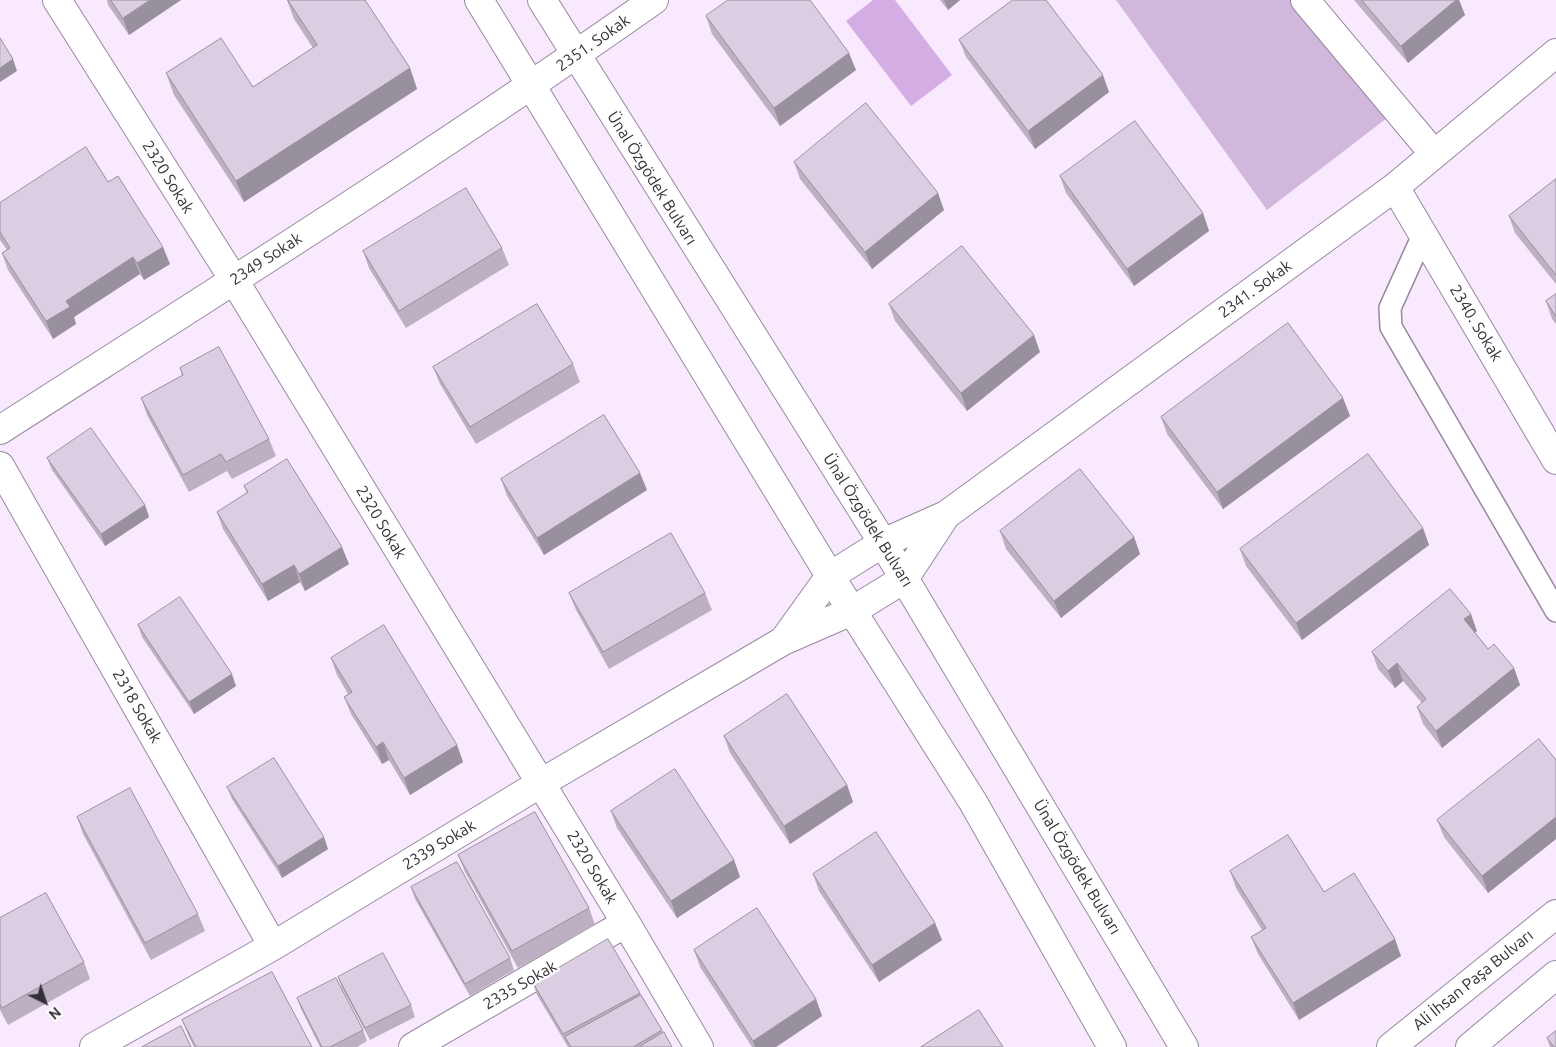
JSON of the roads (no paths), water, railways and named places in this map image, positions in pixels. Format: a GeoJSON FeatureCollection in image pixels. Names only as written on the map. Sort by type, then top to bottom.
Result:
{"type":"FeatureCollection","features":[{"type":"Feature","properties":{"kind":"street","name":"2320 Sokak"},"geometry":{"type":"LineString","coordinates":[[57,0],[234,280],[626,923],[699,1047]]}},
{"type":"Feature","properties":{"kind":"street"},"geometry":{"type":"LineString","coordinates":[[479,0],[830,576],[973,802],[1112,1047]]}},
{"type":"Feature","properties":{"kind":"street","name":"Ünal Özgödek Bulvarı"},"geometry":{"type":"LineString","coordinates":[[542,0],[575,56],[883,543],[1184,1047]]}},
{"type":"Feature","properties":{"kind":"street","name":"2351. Sokak"},"geometry":{"type":"LineString","coordinates":[[531,85],[654,0]]}},
{"type":"Feature","properties":{"kind":"street"},"geometry":{"type":"LineString","coordinates":[[1305,0],[1434,154]]}},
{"type":"Feature","properties":{"kind":"street","name":"2341. Sokak"},"geometry":{"type":"LineString","coordinates":[[946,515],[1395,187],[1556,53]]}},
{"type":"Feature","properties":{"kind":"street","name":"2349 Sokak"},"geometry":{"type":"LineString","coordinates":[[0,430],[234,280],[531,85]]}},
{"type":"Feature","properties":{"kind":"street","name":"2340. Sokak"},"geometry":{"type":"LineString","coordinates":[[1395,187],[1556,460]]}},
{"type":"Feature","properties":{"kind":"street","name":"2318 Sokak"},"geometry":{"type":"LineString","coordinates":[[0,466],[273,946]]}},
{"type":"Feature","properties":{"kind":"street"},"geometry":{"type":"LineString","coordinates":[[783,641],[830,576],[883,543],[946,515]]}},
{"type":"Feature","properties":{"kind":"street"},"geometry":{"type":"LineString","coordinates":[[904,579],[946,515]]}},
{"type":"Feature","properties":{"kind":"street","name":"2339 Sokak"},"geometry":{"type":"LineString","coordinates":[[94,1047],[273,946],[541,783],[783,641],[852,611],[904,579]]}},
{"type":"Feature","properties":{"kind":"street","name":"Ali İhsan Paşa Bulvarı"},"geometry":{"type":"LineString","coordinates":[[1391,1047],[1556,914]]}},
{"type":"Feature","properties":{"kind":"street","name":"2335 Sokak"},"geometry":{"type":"LineString","coordinates":[[413,1047],[626,923]]}},
{"type":"Feature","properties":{"kind":"street"},"geometry":{"type":"LineString","coordinates":[[1470,1047],[1556,975]]}},
{"type":"Feature","properties":{"kind":"lane"},"geometry":{"type":"LineString","coordinates":[[1424,235],[1390,308],[1391,327],[1556,611]]}}]}
